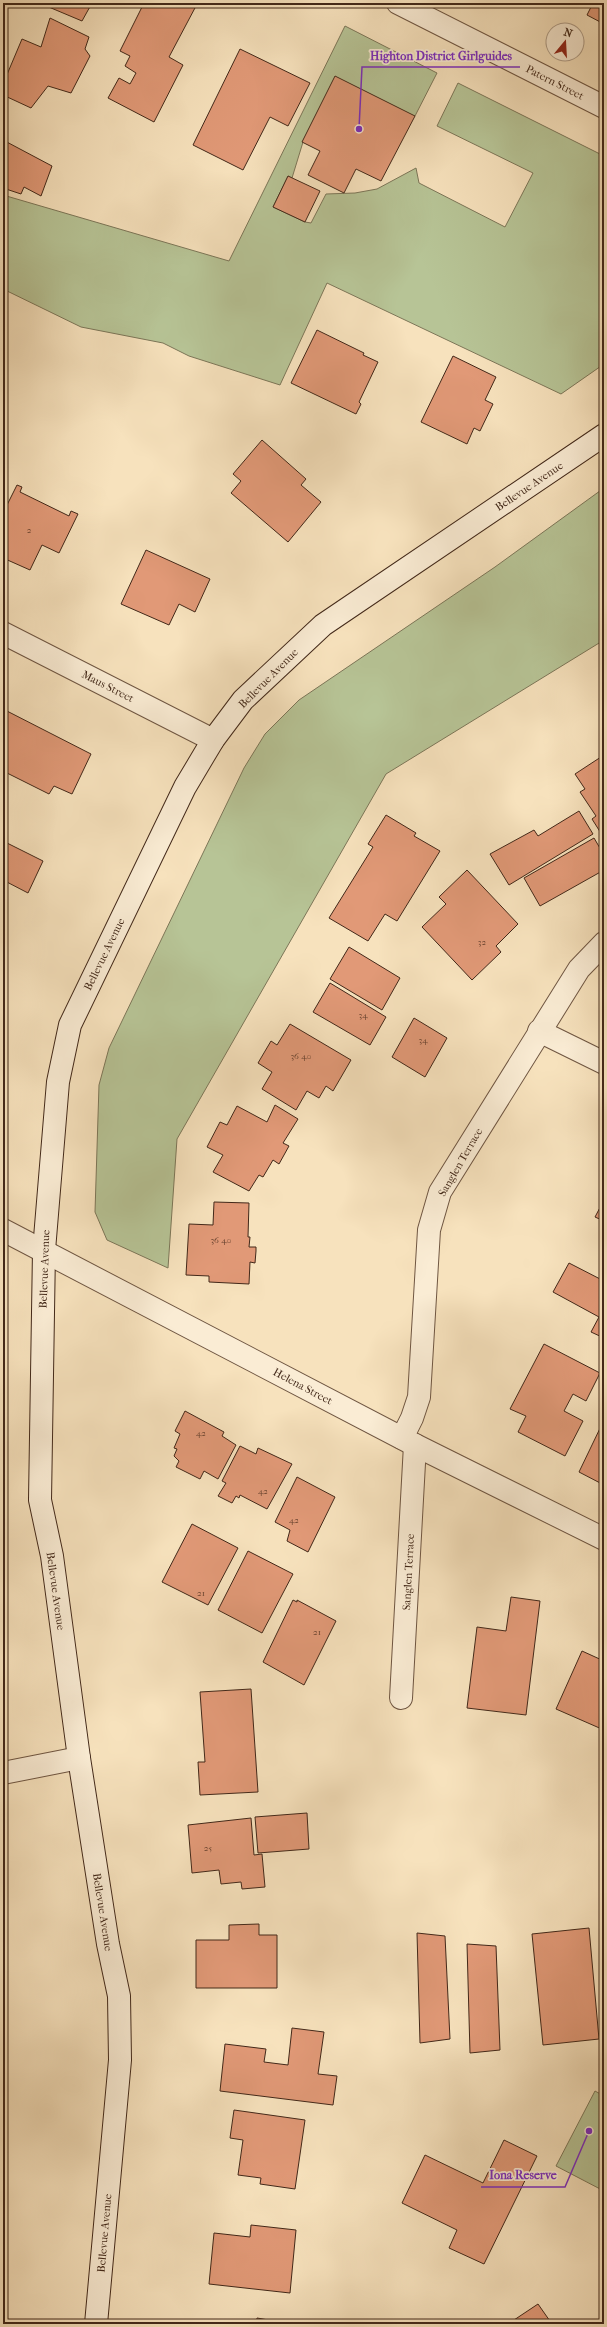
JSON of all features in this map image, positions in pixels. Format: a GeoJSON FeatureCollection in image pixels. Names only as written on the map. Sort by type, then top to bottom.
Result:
{"type":"FeatureCollection","features":[{"type":"Feature","properties":{"kind":"street","name":"Patern Street"},"geometry":{"type":"LineString","coordinates":[[398,3],[604,107]]}},
{"type":"Feature","properties":{"kind":"street","name":"Bellevue Avenue"},"geometry":{"type":"LineString","coordinates":[[96,2324],[120,2060],[118,1996],[108,1944],[79,1758],[52,1556],[40,1500],[44,1250],[58,1082],[70,1025],[185,787],[213,740],[243,700],[324,625],[604,436]]}},
{"type":"Feature","properties":{"kind":"street","name":"Maus Street"},"geometry":{"type":"LineString","coordinates":[[3,633],[213,740]]}},
{"type":"Feature","properties":{"kind":"street","name":"Sanglen Terrace"},"geometry":{"type":"LineString","coordinates":[[401,1698],[409,1442],[412,1418],[419,1397],[429,1230],[440,1192],[579,969],[604,943]]}},
{"type":"Feature","properties":{"kind":"street"},"geometry":{"type":"LineString","coordinates":[[539,1031],[604,1063]]}},
{"type":"Feature","properties":{"kind":"street","name":"Helena Street"},"geometry":{"type":"LineString","coordinates":[[3,1230],[44,1250],[409,1442],[604,1539]]}},
{"type":"Feature","properties":{"kind":"street"},"geometry":{"type":"LineString","coordinates":[[3,1773],[79,1758]]}},
{"type":"Feature","properties":{"kind":"green space"},"geometry":{"type":"Polygon","coordinates":[[[345,26],[437,73],[415,116],[303,142],[292,178],[288,176],[273,207],[305,222],[311,223],[326,194],[355,193],[377,189],[416,168],[419,183],[505,227],[533,173],[437,126],[458,83],[604,156],[604,364],[561,394],[327,283],[280,385],[189,356],[163,343],[81,327],[3,289],[3,195],[229,261],[345,26]]]}},
{"type":"Feature","properties":{"kind":"green space"},"geometry":{"type":"Polygon","coordinates":[[[604,488],[604,640],[386,774],[177,1139],[168,1268],[107,1240],[95,1212],[99,1085],[109,1048],[244,768],[265,734],[299,700],[495,567],[604,488]]]}},
{"type":"Feature","properties":{"kind":"green space"},"geometry":{"type":"Polygon","coordinates":[[[595,2091],[604,2096],[604,2191],[556,2166],[595,2091]]]}},
{"type":"Feature","properties":{"kind":"building"},"geometry":{"type":"Polygon","coordinates":[[[45,3],[92,3],[82,21],[44,5],[45,3]]]}},
{"type":"Feature","properties":{"kind":"building"},"geometry":{"type":"Polygon","coordinates":[[[105,3],[115,3],[113,6],[105,3]]]}},
{"type":"Feature","properties":{"kind":"building"},"geometry":{"type":"Polygon","coordinates":[[[144,3],[191,3],[196,6],[169,57],[183,65],[154,122],[108,98],[119,78],[130,84],[136,73],[125,66],[130,56],[120,51],[144,3]]]}},
{"type":"Feature","properties":{"kind":"building"},"geometry":{"type":"Polygon","coordinates":[[[593,3],[604,3],[604,24],[587,15],[593,3]]]}},
{"type":"Feature","properties":{"kind":"building"},"geometry":{"type":"Polygon","coordinates":[[[50,18],[89,37],[85,49],[90,56],[71,93],[48,86],[31,108],[3,95],[3,84],[22,39],[41,47],[50,18]]]}},
{"type":"Feature","properties":{"kind":"building"},"geometry":{"type":"Polygon","coordinates":[[[240,49],[310,83],[288,126],[270,117],[243,170],[193,145],[240,49]]]}},
{"type":"Feature","properties":{"kind":"building"},"geometry":{"type":"Polygon","coordinates":[[[335,76],[415,116],[381,181],[356,169],[344,193],[308,175],[320,151],[302,142],[335,76]]]}},
{"type":"Feature","properties":{"kind":"building"},"geometry":{"type":"Polygon","coordinates":[[[3,140],[52,166],[41,196],[24,187],[21,194],[3,188],[3,140]]]}},
{"type":"Feature","properties":{"kind":"building"},"geometry":{"type":"Polygon","coordinates":[[[288,176],[320,191],[305,222],[273,207],[288,176]]]}},
{"type":"Feature","properties":{"kind":"building"},"geometry":{"type":"Polygon","coordinates":[[[317,330],[364,353],[363,355],[378,362],[359,402],[361,404],[356,414],[291,383],[317,330]]]}},
{"type":"Feature","properties":{"kind":"building"},"geometry":{"type":"Polygon","coordinates":[[[453,356],[496,377],[485,400],[493,404],[480,431],[474,428],[467,444],[421,422],[453,356]]]}},
{"type":"Feature","properties":{"kind":"building"},"geometry":{"type":"Polygon","coordinates":[[[262,440],[306,479],[301,485],[321,502],[288,542],[231,493],[241,481],[233,474],[262,440]]]}},
{"type":"Feature","properties":{"kind":"building"},"geometry":{"type":"Polygon","coordinates":[[[17,485],[22,487],[20,492],[69,516],[71,511],[78,514],[59,553],[42,545],[30,570],[3,558],[3,513],[17,485]]]}},
{"type":"Feature","properties":{"kind":"building"},"geometry":{"type":"Polygon","coordinates":[[[146,550],[210,579],[195,612],[179,604],[169,625],[121,604],[146,550]]]}},
{"type":"Feature","properties":{"kind":"building"},"geometry":{"type":"Polygon","coordinates":[[[3,709],[91,754],[72,794],[54,786],[49,794],[3,771],[3,709]]]}},
{"type":"Feature","properties":{"kind":"building"},"geometry":{"type":"Polygon","coordinates":[[[604,755],[604,838],[592,819],[596,816],[580,792],[585,789],[575,774],[604,755]]]}},
{"type":"Feature","properties":{"kind":"building"},"geometry":{"type":"Polygon","coordinates":[[[579,811],[593,834],[509,885],[490,854],[534,830],[538,836],[579,811]]]}},
{"type":"Feature","properties":{"kind":"building"},"geometry":{"type":"Polygon","coordinates":[[[386,815],[416,833],[414,836],[440,851],[397,921],[385,914],[368,941],[329,918],[373,847],[368,844],[386,815]]]}},
{"type":"Feature","properties":{"kind":"building"},"geometry":{"type":"Polygon","coordinates":[[[594,838],[604,855],[604,870],[540,906],[524,878],[594,838]]]}},
{"type":"Feature","properties":{"kind":"building"},"geometry":{"type":"Polygon","coordinates":[[[3,841],[43,861],[28,893],[3,880],[3,841]]]}},
{"type":"Feature","properties":{"kind":"building"},"geometry":{"type":"Polygon","coordinates":[[[467,870],[518,924],[496,946],[501,952],[472,980],[422,927],[446,904],[439,897],[467,870]]]}},
{"type":"Feature","properties":{"kind":"building"},"geometry":{"type":"Polygon","coordinates":[[[349,947],[400,978],[382,1010],[330,979],[349,947]]]}},
{"type":"Feature","properties":{"kind":"building"},"geometry":{"type":"Polygon","coordinates":[[[330,983],[386,1017],[370,1045],[313,1012],[330,983]]]}},
{"type":"Feature","properties":{"kind":"building"},"geometry":{"type":"Polygon","coordinates":[[[414,1018],[447,1038],[425,1077],[392,1057],[414,1018]]]}},
{"type":"Feature","properties":{"kind":"building"},"geometry":{"type":"Polygon","coordinates":[[[290,1024],[351,1060],[333,1091],[326,1086],[319,1098],[307,1091],[296,1110],[262,1089],[272,1072],[258,1063],[271,1041],[277,1045],[290,1024]]]}},
{"type":"Feature","properties":{"kind":"building"},"geometry":{"type":"Polygon","coordinates":[[[275,1105],[298,1119],[283,1143],[289,1146],[279,1164],[273,1160],[263,1177],[259,1175],[249,1191],[213,1172],[223,1155],[207,1147],[220,1122],[227,1125],[237,1106],[267,1122],[275,1105]]]}},
{"type":"Feature","properties":{"kind":"building"},"geometry":{"type":"Polygon","coordinates":[[[604,1200],[604,1221],[595,1217],[604,1200]]]}},
{"type":"Feature","properties":{"kind":"building"},"geometry":{"type":"Polygon","coordinates":[[[214,1202],[249,1203],[249,1247],[256,1247],[256,1251],[255,1263],[250,1262],[249,1284],[209,1282],[209,1276],[186,1275],[189,1224],[213,1225],[214,1202]]]}},
{"type":"Feature","properties":{"kind":"building"},"geometry":{"type":"Polygon","coordinates":[[[569,1263],[604,1281],[604,1338],[591,1332],[599,1317],[553,1292],[569,1263]]]}},
{"type":"Feature","properties":{"kind":"building"},"geometry":{"type":"Polygon","coordinates":[[[544,1344],[600,1373],[586,1401],[573,1394],[564,1411],[583,1421],[565,1456],[518,1432],[526,1416],[510,1409],[544,1344]]]}},
{"type":"Feature","properties":{"kind":"building"},"geometry":{"type":"Polygon","coordinates":[[[185,1411],[224,1432],[222,1436],[236,1445],[218,1479],[204,1471],[200,1479],[176,1467],[179,1461],[174,1456],[177,1449],[174,1448],[180,1434],[175,1431],[185,1411]]]}},
{"type":"Feature","properties":{"kind":"building"},"geometry":{"type":"Polygon","coordinates":[[[604,1420],[604,1485],[579,1472],[604,1420]]]}},
{"type":"Feature","properties":{"kind":"building"},"geometry":{"type":"Polygon","coordinates":[[[240,1446],[256,1454],[258,1448],[292,1464],[267,1509],[240,1495],[239,1498],[236,1496],[232,1503],[218,1496],[226,1483],[222,1481],[240,1446]]]}},
{"type":"Feature","properties":{"kind":"building"},"geometry":{"type":"Polygon","coordinates":[[[297,1477],[335,1497],[308,1552],[287,1541],[290,1530],[275,1522],[297,1477]]]}},
{"type":"Feature","properties":{"kind":"building"},"geometry":{"type":"Polygon","coordinates":[[[192,1524],[238,1548],[208,1605],[162,1582],[192,1524]]]}},
{"type":"Feature","properties":{"kind":"building"},"geometry":{"type":"Polygon","coordinates":[[[248,1551],[293,1574],[262,1633],[218,1610],[248,1551]]]}},
{"type":"Feature","properties":{"kind":"building"},"geometry":{"type":"Polygon","coordinates":[[[511,1597],[540,1601],[526,1715],[467,1708],[477,1627],[506,1631],[511,1597]]]}},
{"type":"Feature","properties":{"kind":"building"},"geometry":{"type":"Polygon","coordinates":[[[293,1600],[297,1602],[297,1600],[336,1621],[304,1685],[263,1662],[293,1600]]]}},
{"type":"Feature","properties":{"kind":"building"},"geometry":{"type":"Polygon","coordinates":[[[582,1651],[604,1661],[604,1730],[556,1709],[582,1651]]]}},
{"type":"Feature","properties":{"kind":"building"},"geometry":{"type":"Polygon","coordinates":[[[251,1689],[258,1792],[200,1795],[198,1762],[205,1762],[200,1692],[251,1689]]]}},
{"type":"Feature","properties":{"kind":"building"},"geometry":{"type":"Polygon","coordinates":[[[307,1813],[309,1849],[258,1853],[255,1817],[307,1813]]]}},
{"type":"Feature","properties":{"kind":"building"},"geometry":{"type":"Polygon","coordinates":[[[251,1818],[254,1855],[262,1854],[265,1887],[242,1889],[241,1882],[221,1884],[219,1870],[192,1873],[188,1825],[251,1818]]]}},
{"type":"Feature","properties":{"kind":"building"},"geometry":{"type":"Polygon","coordinates":[[[259,1924],[259,1935],[277,1935],[277,1988],[196,1988],[196,1940],[229,1940],[229,1925],[259,1924]]]}},
{"type":"Feature","properties":{"kind":"building"},"geometry":{"type":"Polygon","coordinates":[[[589,1928],[599,2039],[543,2045],[532,1934],[589,1928]]]}},
{"type":"Feature","properties":{"kind":"building"},"geometry":{"type":"Polygon","coordinates":[[[417,1933],[445,1936],[450,2039],[420,2043],[417,1933]]]}},
{"type":"Feature","properties":{"kind":"building"},"geometry":{"type":"Polygon","coordinates":[[[467,1944],[496,1946],[500,2050],[470,2053],[467,1944]]]}},
{"type":"Feature","properties":{"kind":"building"},"geometry":{"type":"Polygon","coordinates":[[[292,2028],[324,2032],[318,2074],[337,2076],[333,2105],[220,2091],[225,2044],[266,2049],[264,2062],[288,2065],[292,2028]]]}},
{"type":"Feature","properties":{"kind":"building"},"geometry":{"type":"Polygon","coordinates":[[[3,2093],[5,2115],[3,2115],[3,2093]]]}},
{"type":"Feature","properties":{"kind":"building"},"geometry":{"type":"Polygon","coordinates":[[[234,2110],[305,2120],[295,2189],[260,2184],[261,2178],[238,2175],[243,2140],[230,2138],[234,2110]]]}},
{"type":"Feature","properties":{"kind":"building"},"geometry":{"type":"Polygon","coordinates":[[[504,2140],[537,2156],[484,2264],[449,2248],[457,2230],[402,2203],[425,2155],[483,2183],[504,2140]]]}},
{"type":"Feature","properties":{"kind":"building"},"geometry":{"type":"Polygon","coordinates":[[[251,2225],[296,2230],[290,2293],[209,2284],[214,2233],[250,2237],[251,2225]]]}},
{"type":"Feature","properties":{"kind":"building"},"geometry":{"type":"Polygon","coordinates":[[[538,2304],[552,2324],[508,2324],[538,2304]]]}},
{"type":"Feature","properties":{"kind":"building"},"geometry":{"type":"Polygon","coordinates":[[[257,2318],[286,2323],[286,2324],[256,2324],[257,2318]]]}},
{"type":"Feature","properties":{"kind":"place","name":"Highton District Girlguides"},"geometry":{"type":"Point","coordinates":[359,129]}},
{"type":"Feature","properties":{"kind":"place","name":"Iona Reserve"},"geometry":{"type":"Point","coordinates":[589,2131]}}]}
